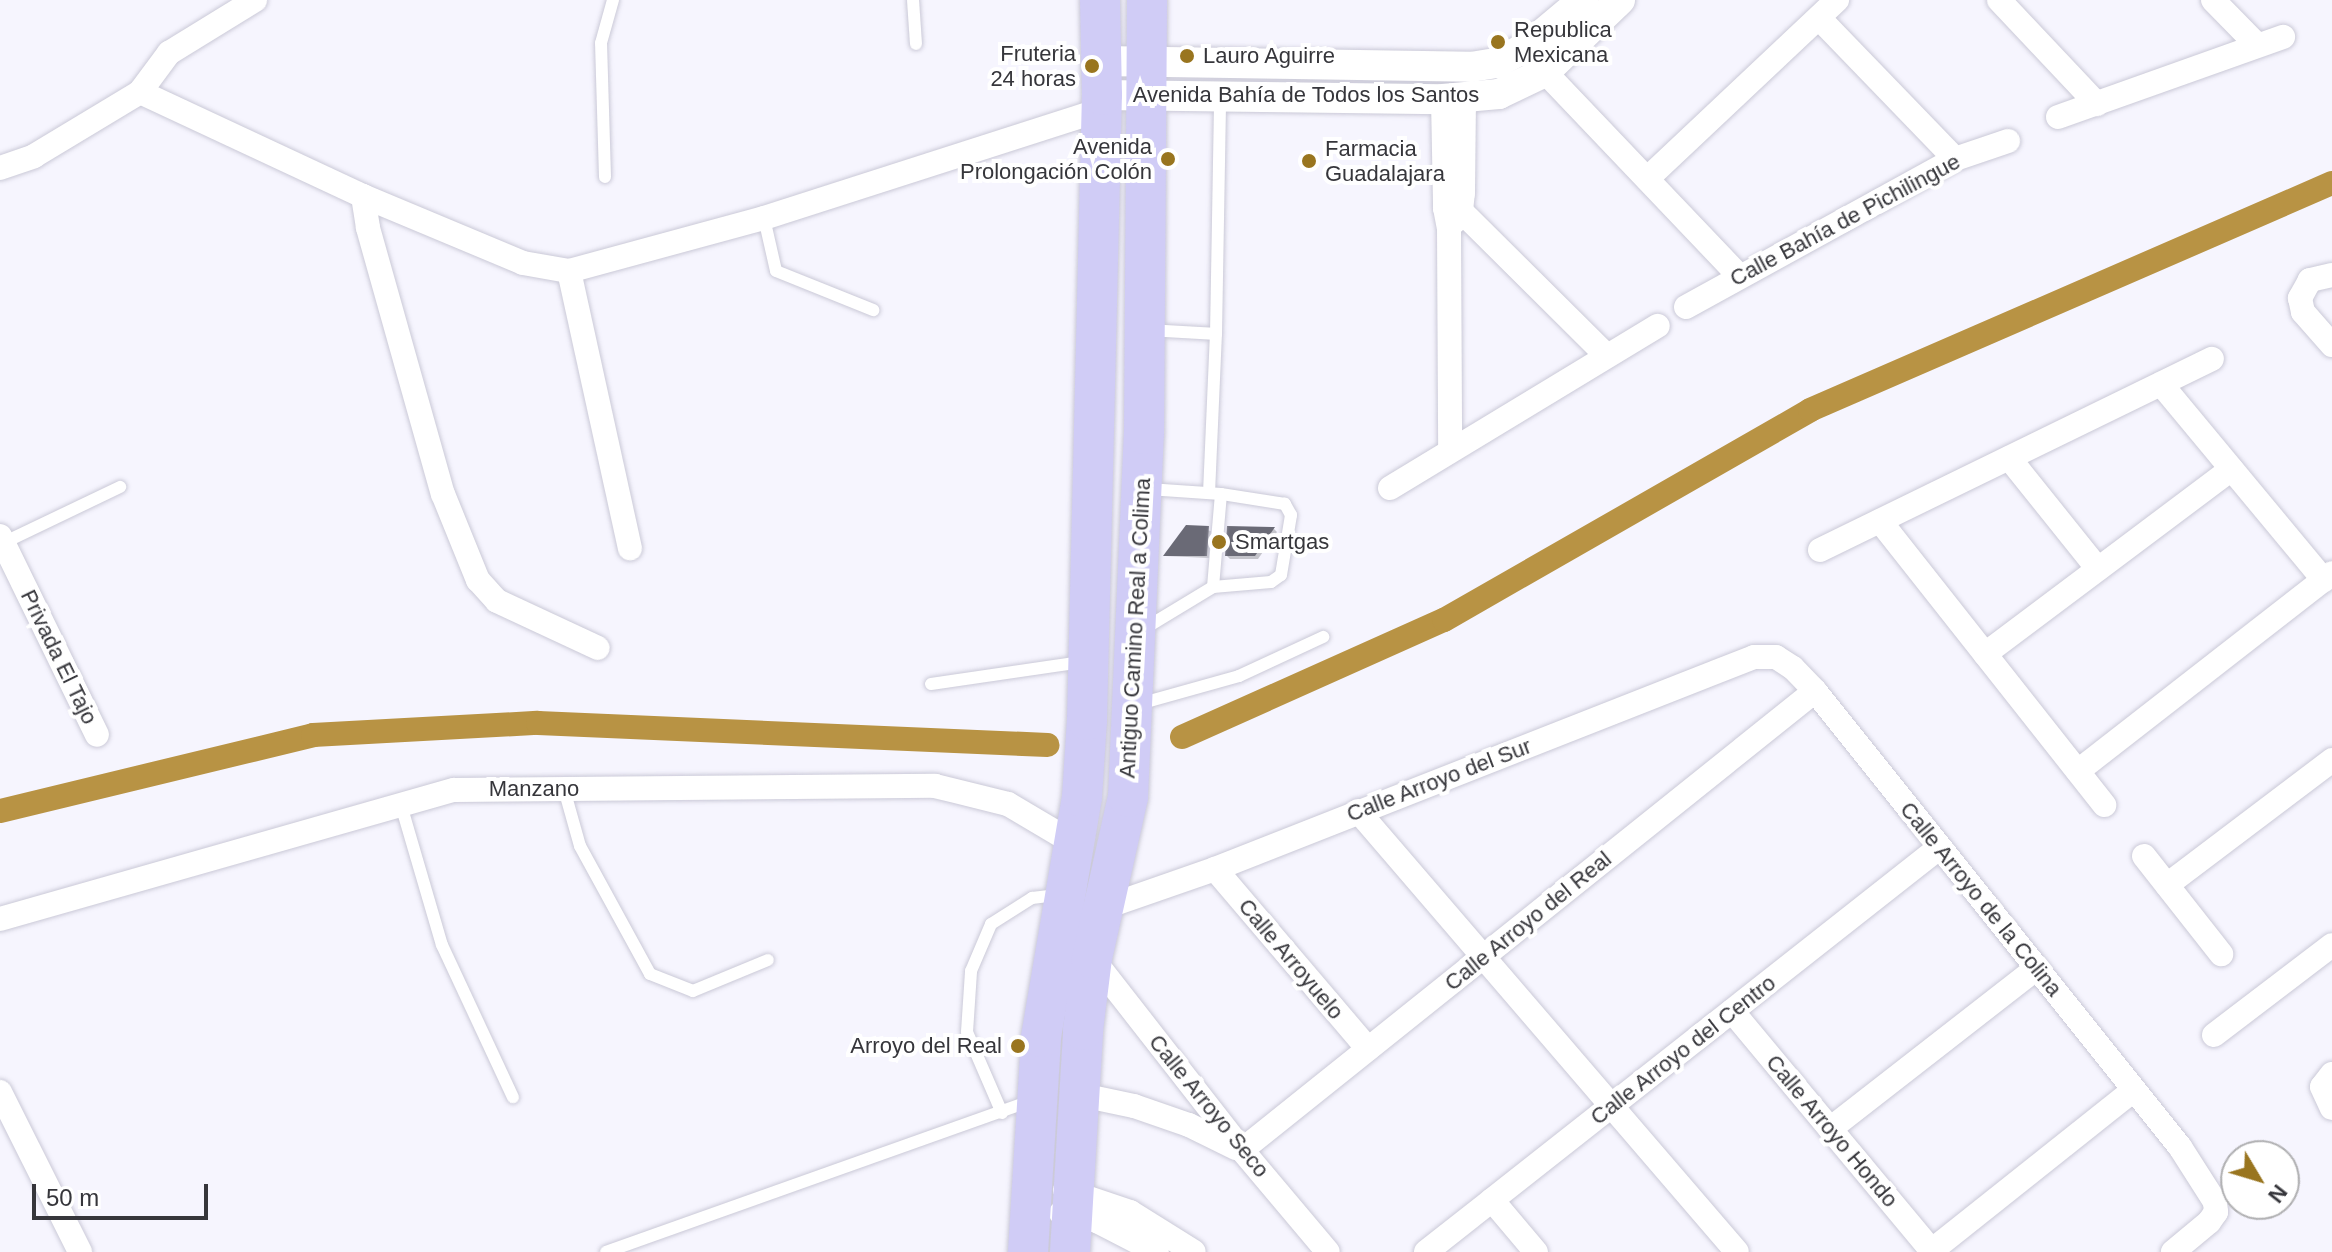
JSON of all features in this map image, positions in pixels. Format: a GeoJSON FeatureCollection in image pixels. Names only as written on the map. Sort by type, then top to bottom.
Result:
{"type":"FeatureCollection","features":[{"type":"Feature","properties":{"kind":"main road","name":"Antiguo Camino Real a Colima"},"geometry":{"type":"LineString","coordinates":[[1030,1218],[1019,1106],[1041,1037],[1082,797],[1089,661],[1101,89],[1100,0]]}},
{"type":"Feature","properties":{"kind":"main road","name":"Antiguo Camino Real a Colima"},"geometry":{"type":"LineString","coordinates":[[1074,1231],[1077,1094],[1092,958],[1128,797],[1146,330],[1147,0]]}},
{"type":"Feature","properties":{"kind":"street"},"geometry":{"type":"LineString","coordinates":[[0,168],[34,156],[140,92],[169,53],[255,0]]}},
{"type":"Feature","properties":{"kind":"street","name":"Avenida Bahía de Todos los Santos"},"geometry":{"type":"LineString","coordinates":[[1101,89],[1146,79],[1471,67],[1497,63],[1528,46],[1583,0]]}},
{"type":"Feature","properties":{"kind":"street","name":"Avenida Bahía de Todos los Santos"},"geometry":{"type":"LineString","coordinates":[[1146,79],[1220,97],[1453,99],[1499,94],[1549,69],[1620,0]]}},
{"type":"Feature","properties":{"kind":"street"},"geometry":{"type":"LineString","coordinates":[[1648,178],[1837,0]]}},
{"type":"Feature","properties":{"kind":"street"},"geometry":{"type":"LineString","coordinates":[[1999,0],[2097,104]]}},
{"type":"Feature","properties":{"kind":"street"},"geometry":{"type":"LineString","coordinates":[[2213,0],[2257,45]]}},
{"type":"Feature","properties":{"kind":"street"},"geometry":{"type":"LineString","coordinates":[[1819,18],[1955,159]]}},
{"type":"Feature","properties":{"kind":"street"},"geometry":{"type":"LineString","coordinates":[[2058,117],[2283,37]]}},
{"type":"Feature","properties":{"kind":"street"},"geometry":{"type":"LineString","coordinates":[[1549,69],[1588,120],[1596,123],[1738,275]]}},
{"type":"Feature","properties":{"kind":"street"},"geometry":{"type":"LineString","coordinates":[[140,92],[363,196],[523,263],[569,271],[764,218],[1101,89]]}},
{"type":"Feature","properties":{"kind":"street"},"geometry":{"type":"LineString","coordinates":[[1450,450],[1453,99]]}},
{"type":"Feature","properties":{"kind":"street","name":"Calle Bahía de Pichilingue"},"geometry":{"type":"LineString","coordinates":[[1686,307],[1738,275],[1955,159],[2008,141]]}},
{"type":"Feature","properties":{"kind":"street"},"geometry":{"type":"LineString","coordinates":[[363,196],[368,228],[443,494],[478,580],[497,601],[598,648]]}},
{"type":"Feature","properties":{"kind":"street"},"geometry":{"type":"LineString","coordinates":[[1452,216],[1606,355]]}},
{"type":"Feature","properties":{"kind":"street"},"geometry":{"type":"LineString","coordinates":[[569,271],[630,548]]}},
{"type":"Feature","properties":{"kind":"street"},"geometry":{"type":"LineString","coordinates":[[2332,275],[2310,280],[2300,298],[2303,312],[2332,345]]}},
{"type":"Feature","properties":{"kind":"street"},"geometry":{"type":"LineString","coordinates":[[1390,488],[1658,326]]}},
{"type":"Feature","properties":{"kind":"street"},"geometry":{"type":"LineString","coordinates":[[1820,550],[2212,359]]}},
{"type":"Feature","properties":{"kind":"street"},"geometry":{"type":"LineString","coordinates":[[2078,771],[2328,576],[2231,469],[2161,384]]}},
{"type":"Feature","properties":{"kind":"street"},"geometry":{"type":"LineString","coordinates":[[2009,458],[2098,569]]}},
{"type":"Feature","properties":{"kind":"street"},"geometry":{"type":"LineString","coordinates":[[1985,654],[2231,469]]}},
{"type":"Feature","properties":{"kind":"street"},"geometry":{"type":"LineString","coordinates":[[1880,521],[2104,805]]}},
{"type":"Feature","properties":{"kind":"street","name":"Privada El Tajo"},"geometry":{"type":"LineString","coordinates":[[2,539],[97,735]]}},
{"type":"Feature","properties":{"kind":"street","name":"Calle Arroyo del Sur"},"geometry":{"type":"LineString","coordinates":[[1103,908],[1215,869],[1754,657],[1776,657]]}},
{"type":"Feature","properties":{"kind":"street","name":"Calle Arroyo de la Colina"},"geometry":{"type":"LineString","coordinates":[[1776,657],[1793,668],[1815,691],[2180,1147],[2215,1202],[2216,1212],[2209,1222],[2173,1252]]}},
{"type":"Feature","properties":{"kind":"street","name":"Calle Arroyo del Real"},"geometry":{"type":"LineString","coordinates":[[1242,1150],[1815,691]]}},
{"type":"Feature","properties":{"kind":"street"},"geometry":{"type":"LineString","coordinates":[[2167,885],[2332,760]]}},
{"type":"Feature","properties":{"kind":"street","name":"Manzano"},"geometry":{"type":"LineString","coordinates":[[0,919],[454,790],[935,786],[1008,804],[1074,843]]}},
{"type":"Feature","properties":{"kind":"street"},"geometry":{"type":"LineString","coordinates":[[1358,811],[1737,1252]]}},
{"type":"Feature","properties":{"kind":"street","name":"Calle Arroyo del Centro"},"geometry":{"type":"LineString","coordinates":[[1426,1252],[1940,847]]}},
{"type":"Feature","properties":{"kind":"street"},"geometry":{"type":"LineString","coordinates":[[2144,856],[2221,954]]}},
{"type":"Feature","properties":{"kind":"street","name":"Calle Arroyuelo"},"geometry":{"type":"LineString","coordinates":[[1215,869],[1368,1049]]}},
{"type":"Feature","properties":{"kind":"street"},"geometry":{"type":"LineString","coordinates":[[2214,1035],[2332,945]]}},
{"type":"Feature","properties":{"kind":"street","name":"Calle Arroyo Seco"},"geometry":{"type":"LineString","coordinates":[[1092,958],[1242,1150],[1328,1252]]}},
{"type":"Feature","properties":{"kind":"street"},"geometry":{"type":"LineString","coordinates":[[1830,1129],[2037,968]]}},
{"type":"Feature","properties":{"kind":"street","name":"Calle Arroyo Hondo"},"geometry":{"type":"LineString","coordinates":[[1732,1011],[1931,1252]]}},
{"type":"Feature","properties":{"kind":"street"},"geometry":{"type":"LineString","coordinates":[[2332,1074],[2322,1087],[2332,1108]]}},
{"type":"Feature","properties":{"kind":"street"},"geometry":{"type":"LineString","coordinates":[[1931,1252],[2134,1090]]}},
{"type":"Feature","properties":{"kind":"street"},"geometry":{"type":"LineString","coordinates":[[0,1092],[80,1252]]}},
{"type":"Feature","properties":{"kind":"street"},"geometry":{"type":"LineString","coordinates":[[1077,1094],[1134,1106],[1189,1125],[1242,1150]]}},
{"type":"Feature","properties":{"kind":"street"},"geometry":{"type":"LineString","coordinates":[[1492,1200],[1536,1252]]}},
{"type":"Feature","properties":{"kind":"street"},"geometry":{"type":"LineString","coordinates":[[1030,1218],[1074,1231],[1126,1223],[1194,1252]]}},
{"type":"Feature","properties":{"kind":"street"},"geometry":{"type":"LineString","coordinates":[[1126,1223],[1157,1252]]}},
{"type":"Feature","properties":{"kind":"lane"},"geometry":{"type":"LineString","coordinates":[[605,177],[601,43],[613,0]]}},
{"type":"Feature","properties":{"kind":"lane"},"geometry":{"type":"LineString","coordinates":[[913,0],[916,44]]}},
{"type":"Feature","properties":{"kind":"lane"},"geometry":{"type":"LineString","coordinates":[[1213,587],[1220,97]]}},
{"type":"Feature","properties":{"kind":"lane"},"geometry":{"type":"LineString","coordinates":[[764,218],[776,271],[873,310]]}},
{"type":"Feature","properties":{"kind":"lane"},"geometry":{"type":"LineString","coordinates":[[1146,330],[1216,334]]}},
{"type":"Feature","properties":{"kind":"lane"},"geometry":{"type":"LineString","coordinates":[[2,539],[120,487]]}},
{"type":"Feature","properties":{"kind":"lane"},"geometry":{"type":"LineString","coordinates":[[1135,634],[1213,587],[1271,582],[1281,575],[1291,515],[1285,504],[1215,494],[1142,489]]}},
{"type":"Feature","properties":{"kind":"lane"},"geometry":{"type":"LineString","coordinates":[[1132,706],[1239,676],[1323,637]]}},
{"type":"Feature","properties":{"kind":"lane"},"geometry":{"type":"LineString","coordinates":[[931,684],[1047,664],[1089,661]]}},
{"type":"Feature","properties":{"kind":"lane"},"geometry":{"type":"LineString","coordinates":[[564,789],[580,846],[650,974],[693,991],[768,960]]}},
{"type":"Feature","properties":{"kind":"lane"},"geometry":{"type":"LineString","coordinates":[[401,805],[442,945],[513,1097]]}},
{"type":"Feature","properties":{"kind":"lane"},"geometry":{"type":"LineString","coordinates":[[606,1252],[1019,1106],[967,1032],[971,971],[991,924],[1032,898],[1065,894]]}},
{"type":"Feature","properties":{"kind":"building"},"geometry":{"type":"Polygon","coordinates":[[[1186,525],[1209,526],[1207,556],[1163,556],[1186,525]]]}},
{"type":"Feature","properties":{"kind":"building"},"geometry":{"type":"Polygon","coordinates":[[[1227,526],[1275,527],[1255,556],[1225,556],[1227,526]]]}},
{"type":"Feature","properties":{"kind":"waterway"},"geometry":{"type":"LineString","coordinates":[[1182,737],[1444,620],[1810,410],[2332,183]]}},
{"type":"Feature","properties":{"kind":"waterway"},"geometry":{"type":"LineString","coordinates":[[0,811],[313,735],[538,723],[1048,745]]}},
{"type":"Feature","properties":{"kind":"place","name":"Republica Mexicana"},"geometry":{"type":"Point","coordinates":[1498,42]}},
{"type":"Feature","properties":{"kind":"place","name":"Lauro Aguirre"},"geometry":{"type":"Point","coordinates":[1187,56]}},
{"type":"Feature","properties":{"kind":"place","name":"Fruteria 24 horas"},"geometry":{"type":"Point","coordinates":[1092,66]}},
{"type":"Feature","properties":{"kind":"place","name":"Avenida Prolongación Colón"},"geometry":{"type":"Point","coordinates":[1168,159]}},
{"type":"Feature","properties":{"kind":"place","name":"Farmacia Guadalajara"},"geometry":{"type":"Point","coordinates":[1309,161]}},
{"type":"Feature","properties":{"kind":"place","name":"Smartgas"},"geometry":{"type":"Point","coordinates":[1219,542]}},
{"type":"Feature","properties":{"kind":"place","name":"Arroyo del Real"},"geometry":{"type":"Point","coordinates":[1018,1046]}}]}
